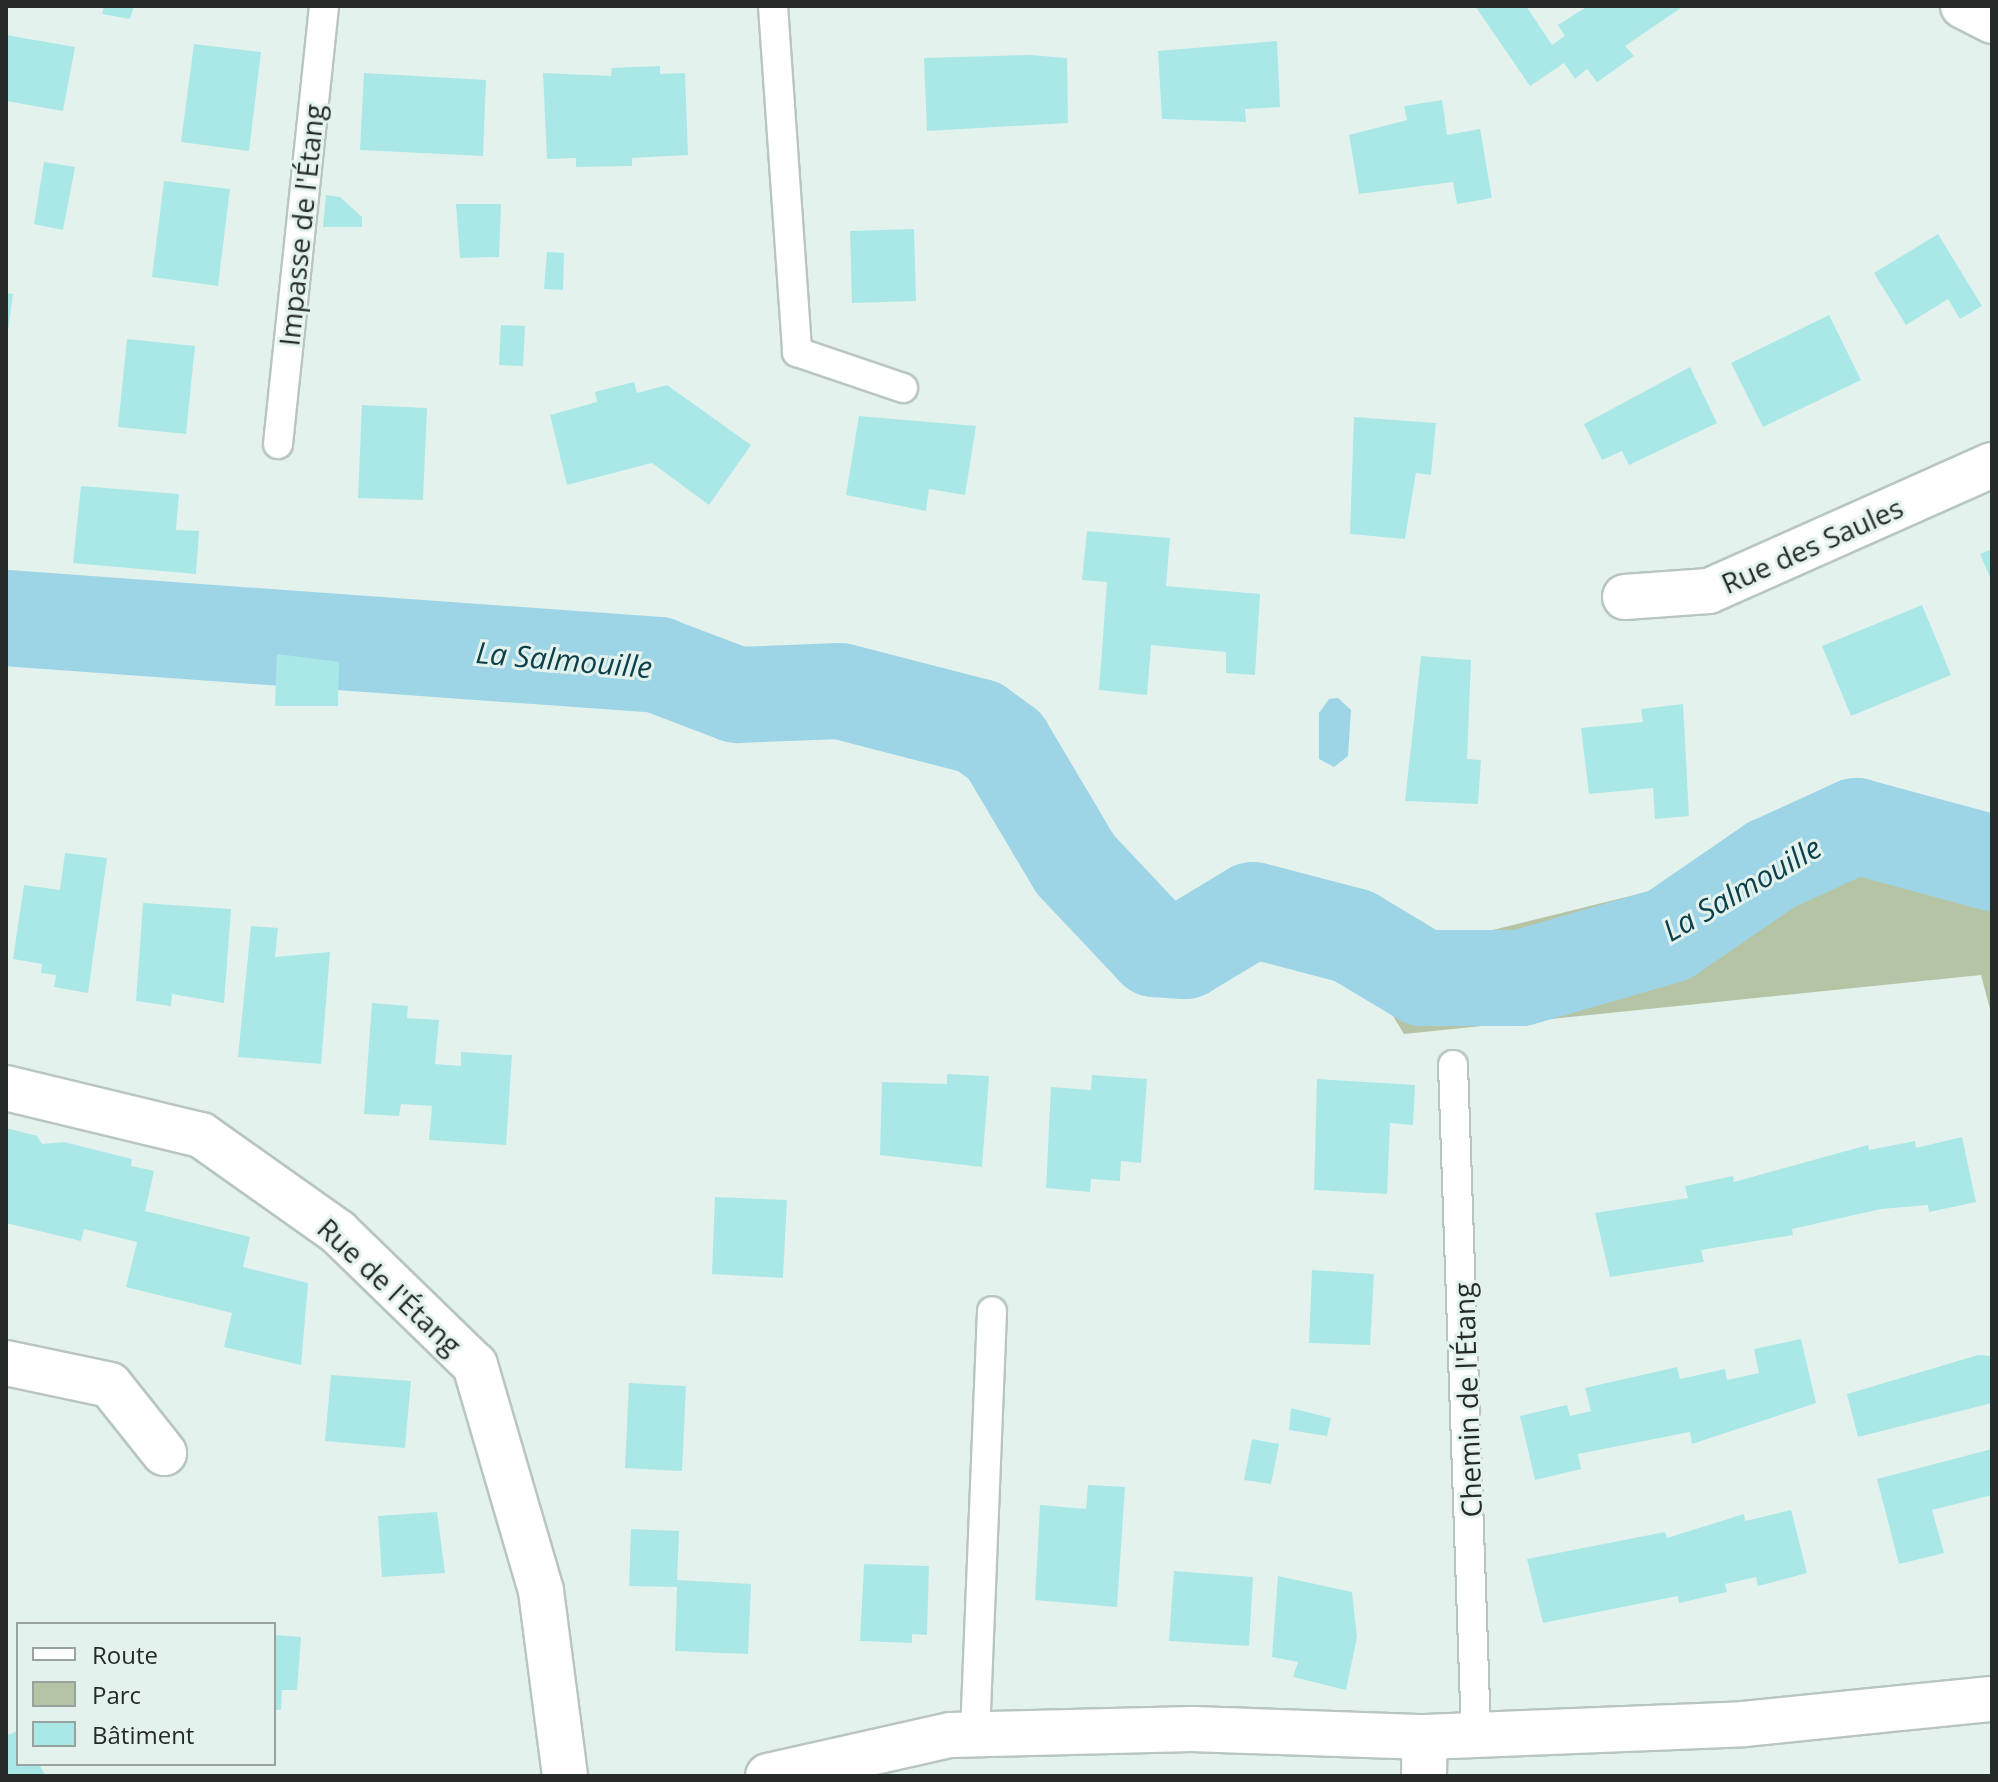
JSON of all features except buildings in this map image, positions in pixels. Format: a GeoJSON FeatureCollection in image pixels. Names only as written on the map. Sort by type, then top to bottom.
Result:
{"type":"FeatureCollection","features":[{"type":"Feature","properties":{"kind":"street"},"geometry":{"type":"LineString","coordinates":[[1963,6],[1992,21]]}},
{"type":"Feature","properties":{"kind":"street","name":"Rue des Saules"},"geometry":{"type":"LineString","coordinates":[[1625,597],[1709,591],[1992,465]]}},
{"type":"Feature","properties":{"kind":"street","name":"Rue de l'Étang"},"geometry":{"type":"LineString","coordinates":[[6,1088],[201,1135],[338,1232],[475,1365],[541,1591],[565,1776]]}},
{"type":"Feature","properties":{"kind":"street"},"geometry":{"type":"LineString","coordinates":[[6,1363],[110,1385],[164,1453]]}},
{"type":"Feature","properties":{"kind":"street"},"geometry":{"type":"LineString","coordinates":[[768,1776],[975,1735],[1192,1729],[1424,1757],[1476,1735],[1744,1724],[1992,1699]]}},
{"type":"Feature","properties":{"kind":"lane","name":"Impasse de l'Étang"},"geometry":{"type":"LineString","coordinates":[[278,444],[324,6]]}},
{"type":"Feature","properties":{"kind":"lane"},"geometry":{"type":"LineString","coordinates":[[773,6],[797,352],[903,388]]}},
{"type":"Feature","properties":{"kind":"lane","name":"Chemin de l'Étang"},"geometry":{"type":"LineString","coordinates":[[1453,1065],[1476,1735]]}},
{"type":"Feature","properties":{"kind":"lane"},"geometry":{"type":"LineString","coordinates":[[975,1735],[992,1311]]}},
{"type":"Feature","properties":{"kind":"green space"},"geometry":{"type":"Polygon","coordinates":[[[1857,811],[1932,811],[1992,841],[1992,1017],[1981,975],[1404,1034],[1373,983],[1400,953],[1772,861],[1857,811]]]}},
{"type":"Feature","properties":{"kind":"water"},"geometry":{"type":"Polygon","coordinates":[[[1338,698],[1351,710],[1348,756],[1334,767],[1319,759],[1319,713],[1329,699],[1338,698]]]}},
{"type":"Feature","properties":{"kind":"waterway","name":"La Salmouille"},"geometry":{"type":"LineString","coordinates":[[6,618],[658,665],[737,695],[840,691],[979,727],[1005,746],[1075,864],[1155,949],[1185,951],[1253,910],[1353,936],[1423,978],[1521,978],[1669,935],[1771,865],[1856,826],[1992,863]]}}]}
